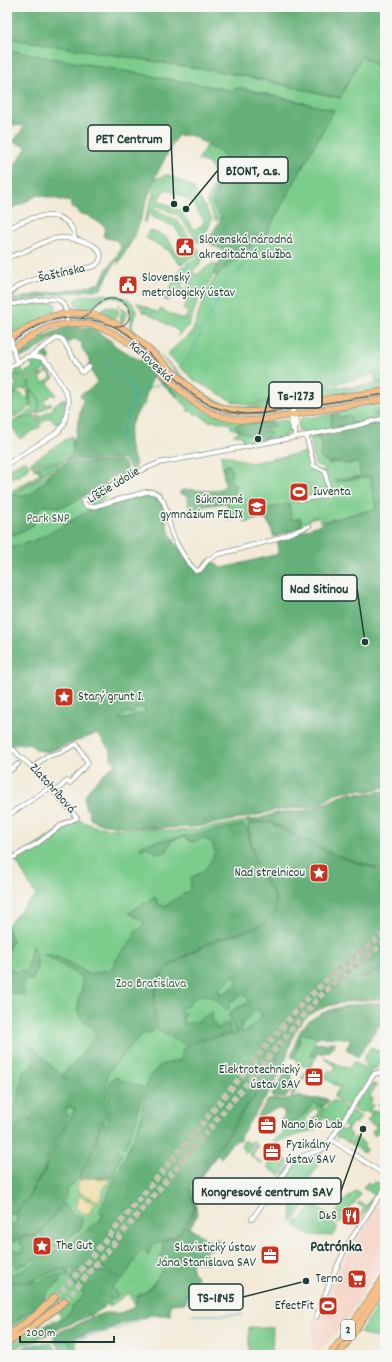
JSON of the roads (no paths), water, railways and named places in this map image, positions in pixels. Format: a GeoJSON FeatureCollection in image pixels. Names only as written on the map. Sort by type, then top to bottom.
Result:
{"type":"FeatureCollection","features":[{"type":"Feature","properties":{"kind":"highway"},"geometry":{"type":"LineString","coordinates":[[7,1336],[36,1315],[55,1297]]}},
{"type":"Feature","properties":{"kind":"highway"},"geometry":{"type":"LineString","coordinates":[[7,1343],[32,1327],[65,1301]]}},
{"type":"Feature","properties":{"kind":"main road","name":"Karloveská"},"geometry":{"type":"LineString","coordinates":[[7,340],[42,320],[66,314],[82,314],[106,319],[121,326],[140,341],[190,388],[216,405],[230,410],[269,410],[297,404],[385,391]]}},
{"type":"Feature","properties":{"kind":"main road","name":"Karloveská"},"geometry":{"type":"LineString","coordinates":[[7,352],[44,330],[67,324],[94,326],[120,336],[191,400],[214,414],[225,418],[256,420],[385,399]]}},
{"type":"Feature","properties":{"kind":"main road","name":"2"},"geometry":{"type":"LineString","coordinates":[[329,1355],[345,1335],[385,1276]]}},
{"type":"Feature","properties":{"kind":"main road","name":"2"},"geometry":{"type":"LineString","coordinates":[[338,1355],[385,1285]]}},
{"type":"Feature","properties":{"kind":"street"},"geometry":{"type":"LineString","coordinates":[[7,257],[20,253],[50,239],[60,237],[75,239],[73,228],[59,217],[43,216],[30,218],[10,228]]}},
{"type":"Feature","properties":{"kind":"street","name":"Šaštínska"},"geometry":{"type":"LineString","coordinates":[[7,298],[11,290],[32,280],[92,267],[97,264],[100,255],[96,247],[75,239]]}},
{"type":"Feature","properties":{"kind":"street"},"geometry":{"type":"LineString","coordinates":[[7,305],[53,299],[60,301],[66,314],[67,324]]}},
{"type":"Feature","properties":{"kind":"street"},"geometry":{"type":"LineString","coordinates":[[7,320],[17,363]]}},
{"type":"Feature","properties":{"kind":"street"},"geometry":{"type":"LineString","coordinates":[[7,369],[29,357],[57,338],[61,338],[82,372],[89,367]]}},
{"type":"Feature","properties":{"kind":"street"},"geometry":{"type":"LineString","coordinates":[[38,351],[37,354],[39,357]]}},
{"type":"Feature","properties":{"kind":"street"},"geometry":{"type":"LineString","coordinates":[[7,464],[56,434],[64,424],[69,404],[68,398],[50,365],[39,357],[29,357]]}},
{"type":"Feature","properties":{"kind":"street"},"geometry":{"type":"LineString","coordinates":[[294,436],[291,417],[297,404]]}},
{"type":"Feature","properties":{"kind":"street"},"geometry":{"type":"LineString","coordinates":[[284,407],[292,413]]}},
{"type":"Feature","properties":{"kind":"street"},"geometry":{"type":"LineString","coordinates":[[293,422],[304,413]]}},
{"type":"Feature","properties":{"kind":"street"},"geometry":{"type":"LineString","coordinates":[[280,417],[293,422]]}},
{"type":"Feature","properties":{"kind":"street","name":"Líščie údolie"},"geometry":{"type":"LineString","coordinates":[[309,526],[274,540],[216,555],[207,561],[200,570],[196,571],[185,557],[174,537],[169,526],[165,504],[155,493],[148,491],[92,507],[86,506],[83,501],[130,474],[159,463],[294,436],[355,426],[385,418]]}},
{"type":"Feature","properties":{"kind":"street"},"geometry":{"type":"LineString","coordinates":[[300,500],[328,495],[329,492],[325,471],[316,468],[313,464],[306,435]]}},
{"type":"Feature","properties":{"kind":"street"},"geometry":{"type":"LineString","coordinates":[[33,767],[47,756],[59,753],[77,744],[88,763],[70,783],[68,781],[55,792]]}},
{"type":"Feature","properties":{"kind":"street","name":"Zlatohríbová"},"geometry":{"type":"LineString","coordinates":[[7,748],[14,750],[21,758],[33,767],[77,818],[63,824],[38,843],[7,861]]}},
{"type":"Feature","properties":{"kind":"street"},"geometry":{"type":"LineString","coordinates":[[7,773],[18,764]]}},
{"type":"Feature","properties":{"kind":"street"},"geometry":{"type":"LineString","coordinates":[[7,816],[48,789]]}},
{"type":"Feature","properties":{"kind":"street"},"geometry":{"type":"LineString","coordinates":[[252,1219],[291,1163],[302,1156],[325,1147],[332,1140],[374,1074],[382,1072],[385,1069]]}},
{"type":"Feature","properties":{"kind":"street"},"geometry":{"type":"LineString","coordinates":[[332,1140],[385,1175]]}},
{"type":"Feature","properties":{"kind":"street"},"geometry":{"type":"LineString","coordinates":[[316,1317],[347,1245],[385,1188]]}},
{"type":"Feature","properties":{"kind":"waterway"},"geometry":{"type":"LineString","coordinates":[[179,367],[191,354],[226,283],[253,257]]}},
{"type":"Feature","properties":{"kind":"waterway"},"geometry":{"type":"LineString","coordinates":[[110,356],[110,365],[130,383],[134,399],[121,437],[123,459],[127,463]]}},
{"type":"Feature","properties":{"kind":"waterway"},"geometry":{"type":"LineString","coordinates":[[134,398],[143,391],[162,383]]}},
{"type":"Feature","properties":{"kind":"waterway"},"geometry":{"type":"LineString","coordinates":[[323,1077],[338,1087]]}},
{"type":"Feature","properties":{"kind":"waterway"},"geometry":{"type":"LineString","coordinates":[[379,1303],[385,1304]]}},
{"type":"Feature","properties":{"kind":"waterway"},"geometry":{"type":"LineString","coordinates":[[190,1315],[243,1315]]}},
{"type":"Feature","properties":{"kind":"waterway"},"geometry":{"type":"LineString","coordinates":[[10,1355],[28,1345],[77,1339],[95,1335],[119,1328],[149,1316]]}},
{"type":"Feature","properties":{"kind":"tunnel"},"geometry":{"type":"LineString","coordinates":[[55,1297],[80,1271],[302,1004],[336,971],[385,933]]}},
{"type":"Feature","properties":{"kind":"tunnel"},"geometry":{"type":"LineString","coordinates":[[65,1301],[320,996],[385,942]]}},
{"type":"Feature","properties":{"kind":"tram line"},"geometry":{"type":"LineString","coordinates":[[80,319],[99,303],[108,299],[116,299],[122,301],[128,306],[130,317],[123,325],[115,326]]}},
{"type":"Feature","properties":{"kind":"tram line"},"geometry":{"type":"LineString","coordinates":[[7,345],[27,332],[47,322],[57,319],[79,318],[111,325],[129,335],[194,396],[211,406],[231,412],[246,414],[264,413],[385,394]]}},
{"type":"Feature","properties":{"kind":"place","name":"PET Centrum"},"geometry":{"type":"Point","coordinates":[174,204]}},
{"type":"Feature","properties":{"kind":"place","name":"BIONT, a.s."},"geometry":{"type":"Point","coordinates":[186,209]}},
{"type":"Feature","properties":{"kind":"place","name":"Slovenská národná akreditačná služba"},"geometry":{"type":"Point","coordinates":[185,247]}},
{"type":"Feature","properties":{"kind":"place","name":"Slovenský metrologický ústav"},"geometry":{"type":"Point","coordinates":[128,285]}},
{"type":"Feature","properties":{"kind":"place","name":"Ts-1273"},"geometry":{"type":"Point","coordinates":[258,439]}},
{"type":"Feature","properties":{"kind":"place","name":"Iuventa"},"geometry":{"type":"Point","coordinates":[299,492]}},
{"type":"Feature","properties":{"kind":"place","name":"Súkromné gymnázium FELIX"},"geometry":{"type":"Point","coordinates":[257,507]}},
{"type":"Feature","properties":{"kind":"place","name":"Nad Sitinou"},"geometry":{"type":"Point","coordinates":[365,642]}},
{"type":"Feature","properties":{"kind":"place","name":"Starý grunt I."},"geometry":{"type":"Point","coordinates":[64,697]}},
{"type":"Feature","properties":{"kind":"place","name":"Nad strelnicou"},"geometry":{"type":"Point","coordinates":[319,873]}},
{"type":"Feature","properties":{"kind":"place","name":"Elektrotechnický ústav SAV"},"geometry":{"type":"Point","coordinates":[314,1077]}},
{"type":"Feature","properties":{"kind":"place","name":"Nano Bio Lab"},"geometry":{"type":"Point","coordinates":[267,1125]}},
{"type":"Feature","properties":{"kind":"place","name":"Kongresové centrum SAV"},"geometry":{"type":"Point","coordinates":[363,1129]}},
{"type":"Feature","properties":{"kind":"place","name":"Fyzikálny ústav SAV"},"geometry":{"type":"Point","coordinates":[272,1152]}},
{"type":"Feature","properties":{"kind":"place","name":"D&S"},"geometry":{"type":"Point","coordinates":[351,1216]}},
{"type":"Feature","properties":{"kind":"place","name":"The Gut"},"geometry":{"type":"Point","coordinates":[42,1246]}},
{"type":"Feature","properties":{"kind":"place","name":"Slavistický ústav Jána Stanislava SAV"},"geometry":{"type":"Point","coordinates":[270,1255]}},
{"type":"Feature","properties":{"kind":"place","name":"Terno"},"geometry":{"type":"Point","coordinates":[357,1279]}},
{"type":"Feature","properties":{"kind":"place","name":"TS-1845"},"geometry":{"type":"Point","coordinates":[306,1281]}},
{"type":"Feature","properties":{"kind":"place","name":"EfectFit"},"geometry":{"type":"Point","coordinates":[328,1306]}},
{"type":"Feature","properties":{"kind":"district","name":"Patrónka"},"geometry":{"type":"Point","coordinates":[336,1248]}},
{"type":"Feature","properties":{"kind":"park label","name":"Park SNP"},"geometry":{"type":"Point","coordinates":[48,519]}},
{"type":"Feature","properties":{"kind":"park label","name":"Zoo Bratislava"},"geometry":{"type":"Point","coordinates":[151,984]}}]}
